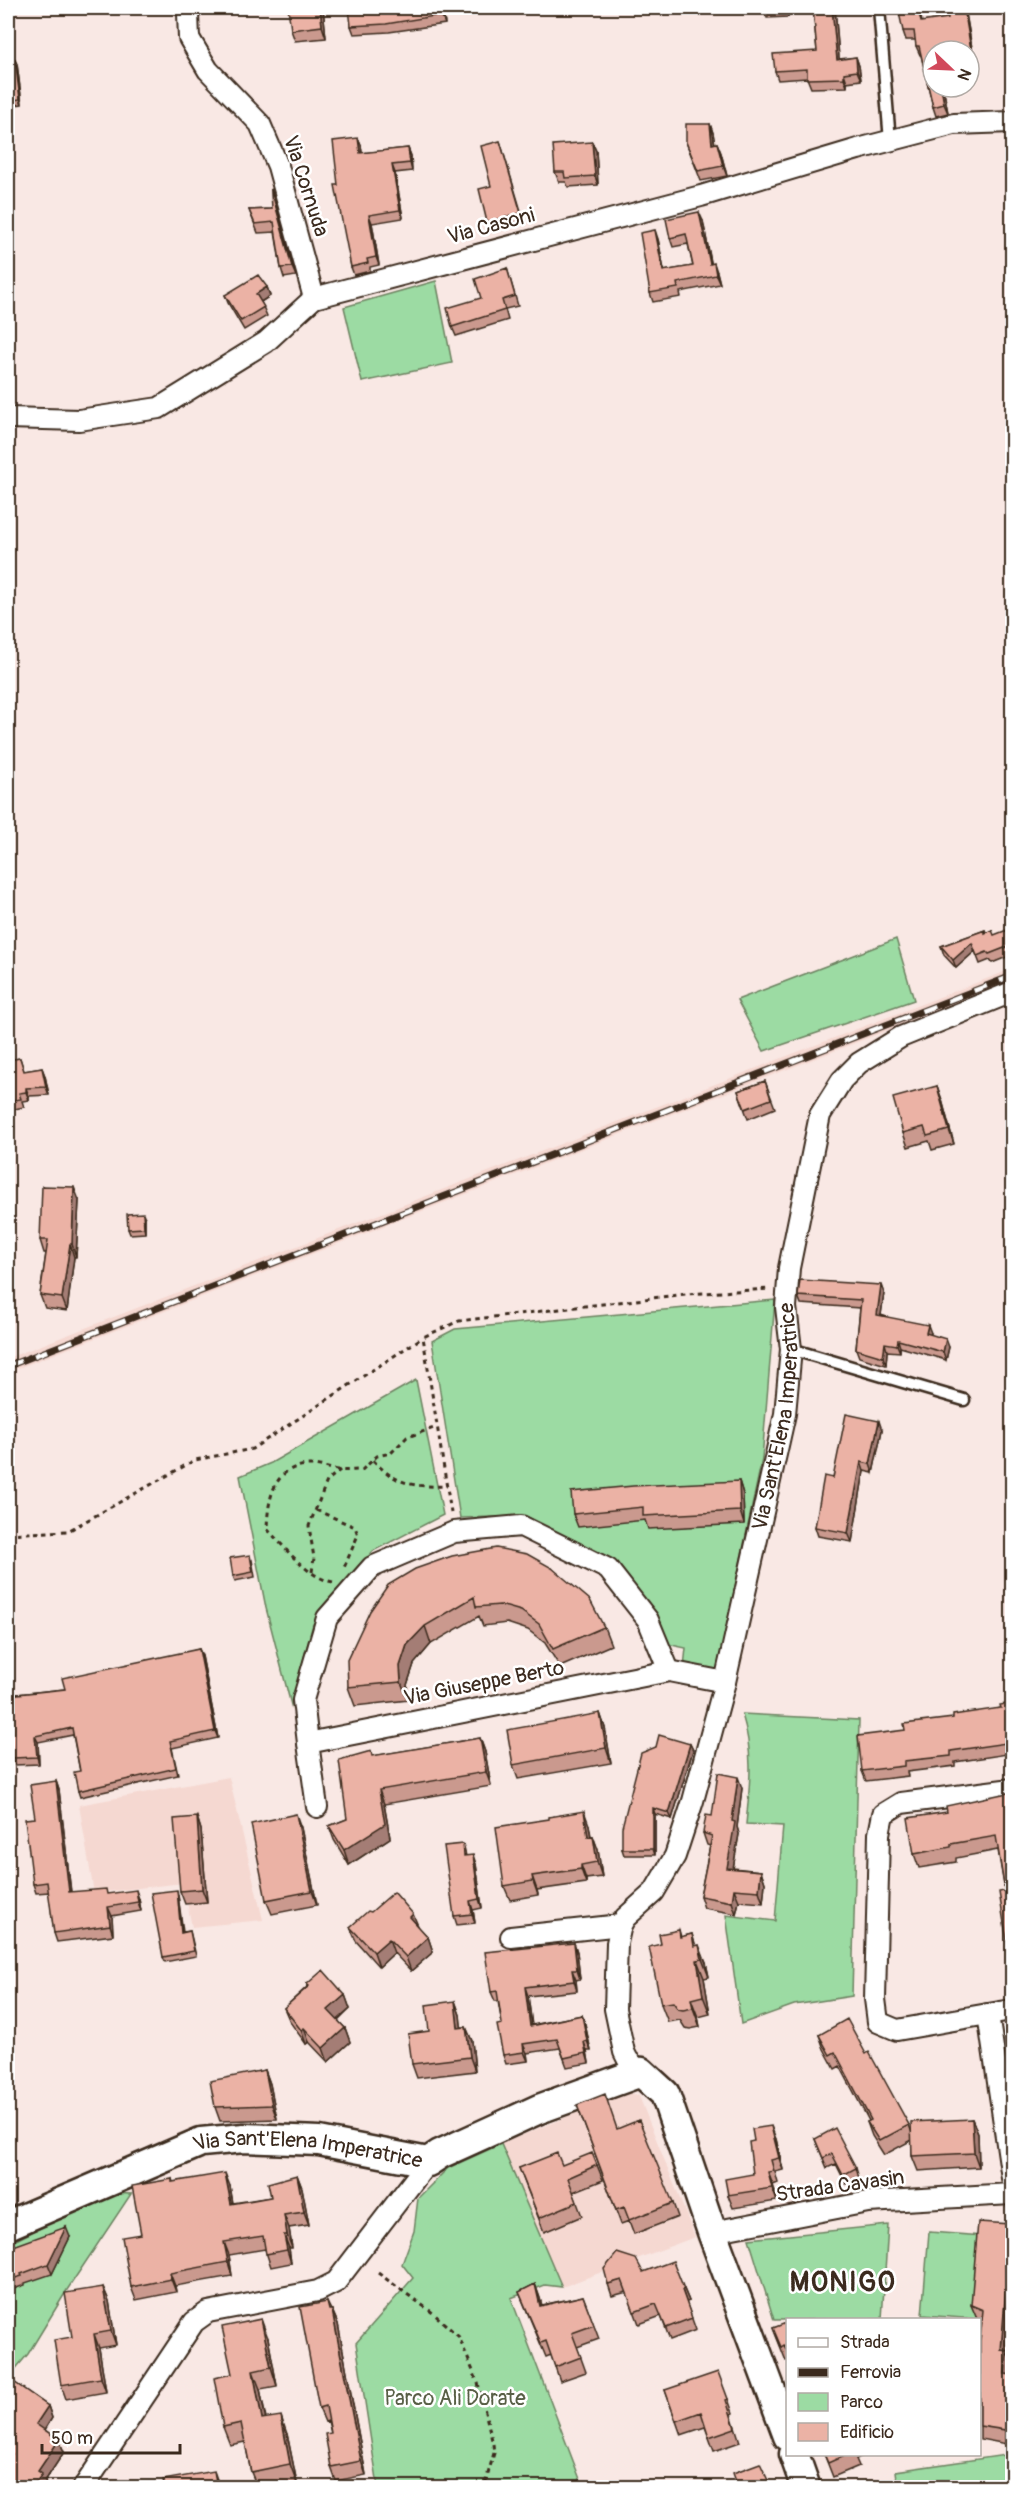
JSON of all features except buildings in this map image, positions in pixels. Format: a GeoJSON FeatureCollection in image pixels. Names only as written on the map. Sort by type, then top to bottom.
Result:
{"type":"FeatureCollection","features":[{"type":"Feature","properties":{"kind":"street","name":"Via Cornuda"},"geometry":{"type":"LineString","coordinates":[[192,8],[188,14],[189,38],[208,70],[260,124],[278,166],[295,220],[314,298]]}},
{"type":"Feature","properties":{"kind":"street","name":"Via Casoni"},"geometry":{"type":"LineString","coordinates":[[8,418],[79,420],[159,408],[266,342],[314,298],[701,196],[954,124],[1012,122]]}},
{"type":"Feature","properties":{"kind":"street","name":"Via Sant'Elena Imperatrice"},"geometry":{"type":"LineString","coordinates":[[621,1925],[625,1918],[654,1892],[675,1856],[693,1801],[725,1682],[785,1414],[791,1349],[786,1288],[820,1115],[842,1080],[859,1064],[901,1037],[1012,992]]}},
{"type":"Feature","properties":{"kind":"street"},"geometry":{"type":"LineString","coordinates":[[317,1807],[303,1700],[327,1618],[344,1588],[372,1567],[454,1532],[521,1526],[608,1569],[648,1620],[669,1671]]}},
{"type":"Feature","properties":{"kind":"street","name":"Via Giuseppe Berto"},"geometry":{"type":"LineString","coordinates":[[308,1743],[669,1671],[725,1682]]}},
{"type":"Feature","properties":{"kind":"street"},"geometry":{"type":"LineString","coordinates":[[1012,1789],[901,1803],[883,1814],[879,1834],[875,1999],[878,2022],[897,2030],[1012,2010]]}},
{"type":"Feature","properties":{"kind":"street"},"geometry":{"type":"LineString","coordinates":[[511,1937],[621,1925],[617,1943],[615,2008],[624,2052],[664,2094],[712,2232],[786,2431]]}},
{"type":"Feature","properties":{"kind":"street"},"geometry":{"type":"LineString","coordinates":[[988,2014],[1012,2178]]}},
{"type":"Feature","properties":{"kind":"street","name":"Via Sant'Elena Imperatrice"},"geometry":{"type":"LineString","coordinates":[[8,2225],[201,2142],[244,2138],[318,2141],[428,2162],[440,2154],[539,2109],[641,2072]]}},
{"type":"Feature","properties":{"kind":"street"},"geometry":{"type":"LineString","coordinates":[[82,2487],[194,2322],[208,2312],[318,2291],[336,2282],[428,2162]]}},
{"type":"Feature","properties":{"kind":"street","name":"Strada Cavasin"},"geometry":{"type":"LineString","coordinates":[[712,2232],[868,2202],[1012,2194]]}},
{"type":"Feature","properties":{"kind":"street"},"geometry":{"type":"LineString","coordinates":[[795,2456],[806,2487]]}},
{"type":"Feature","properties":{"kind":"lane"},"geometry":{"type":"LineString","coordinates":[[879,8],[890,141]]}},
{"type":"Feature","properties":{"kind":"lane"},"geometry":{"type":"LineString","coordinates":[[791,1349],[964,1400]]}},
{"type":"Feature","properties":{"kind":"path"},"geometry":{"type":"LineString","coordinates":[[8,1534],[68,1531],[195,1460],[252,1449],[423,1337],[459,1321],[686,1294],[786,1288]]}},
{"type":"Feature","properties":{"kind":"path"},"geometry":{"type":"LineString","coordinates":[[423,1337],[454,1532]]}},
{"type":"Feature","properties":{"kind":"path"},"geometry":{"type":"LineString","coordinates":[[316,1510],[355,1527],[358,1535],[347,1556],[344,1588],[325,1581],[303,1567],[267,1529],[268,1505],[274,1485],[294,1467],[312,1465],[340,1470],[362,1470],[378,1456],[391,1453],[406,1437],[437,1427]]}},
{"type":"Feature","properties":{"kind":"path"},"geometry":{"type":"LineString","coordinates":[[373,1460],[388,1476],[405,1483],[447,1486]]}},
{"type":"Feature","properties":{"kind":"path"},"geometry":{"type":"LineString","coordinates":[[312,1572],[314,1558],[309,1526],[327,1481],[340,1470]]}},
{"type":"Feature","properties":{"kind":"path"},"geometry":{"type":"LineString","coordinates":[[378,2273],[433,2313],[459,2337],[478,2383],[493,2445],[494,2454],[484,2487]]}},
{"type":"Feature","properties":{"kind":"shaded area"},"geometry":{"type":"Polygon","coordinates":[[[1012,969],[1012,982],[8,1372],[8,1358],[1012,969]]]}},
{"type":"Feature","properties":{"kind":"shaded area"},"geometry":{"type":"Polygon","coordinates":[[[229,1777],[263,1920],[192,1927],[183,1883],[94,1893],[79,1805],[229,1777]]]}},
{"type":"Feature","properties":{"kind":"shaded area"},"geometry":{"type":"Polygon","coordinates":[[[627,2092],[639,2096],[695,2237],[562,2287],[501,2144],[627,2092]]]}},
{"type":"Feature","properties":{"kind":"green space"},"geometry":{"type":"Polygon","coordinates":[[[436,281],[452,363],[362,382],[344,307],[436,281]]]}},
{"type":"Feature","properties":{"kind":"green space"},"geometry":{"type":"Polygon","coordinates":[[[896,939],[914,1000],[764,1051],[737,1000],[896,939]]]}},
{"type":"Feature","properties":{"kind":"green space"},"geometry":{"type":"Polygon","coordinates":[[[775,1300],[762,1459],[717,1672],[684,1667],[686,1648],[667,1644],[612,1564],[526,1516],[460,1518],[432,1341],[455,1329],[775,1300]]]}},
{"type":"Feature","properties":{"kind":"green space"},"geometry":{"type":"Polygon","coordinates":[[[416,1380],[443,1515],[373,1551],[313,1624],[291,1705],[266,1608],[240,1476],[271,1463],[416,1380]]]}},
{"type":"Feature","properties":{"kind":"green space"},"geometry":{"type":"Polygon","coordinates":[[[742,1714],[859,1720],[852,1996],[794,2005],[741,2024],[726,1915],[775,1921],[783,1826],[746,1824],[750,1755],[742,1714]]]}},
{"type":"Feature","properties":{"kind":"green space","name":"Parco Ali Dorate"},"geometry":{"type":"Polygon","coordinates":[[[501,2144],[562,2287],[545,2285],[511,2298],[583,2487],[378,2487],[356,2343],[413,2278],[402,2264],[414,2231],[418,2198],[448,2168],[501,2144]]]}},
{"type":"Feature","properties":{"kind":"green space"},"geometry":{"type":"Polygon","coordinates":[[[110,2193],[131,2194],[67,2290],[28,2354],[12,2373],[8,2373],[8,2244],[110,2193]]]}},
{"type":"Feature","properties":{"kind":"green space"},"geometry":{"type":"Polygon","coordinates":[[[888,2225],[882,2318],[774,2320],[749,2239],[888,2225]]]}},
{"type":"Feature","properties":{"kind":"green space"},"geometry":{"type":"Polygon","coordinates":[[[929,2232],[983,2236],[977,2318],[922,2315],[929,2232]]]}},
{"type":"Feature","properties":{"kind":"green space"},"geometry":{"type":"Polygon","coordinates":[[[1012,2454],[1012,2487],[898,2487],[896,2471],[1012,2454]]]}},
{"type":"Feature","properties":{"kind":"railway"},"geometry":{"type":"LineString","coordinates":[[8,1366],[1012,976]]}},
{"type":"Feature","properties":{"kind":"district","name":"MONIGO"},"geometry":{"type":"Point","coordinates":[843,2282]}}]}
